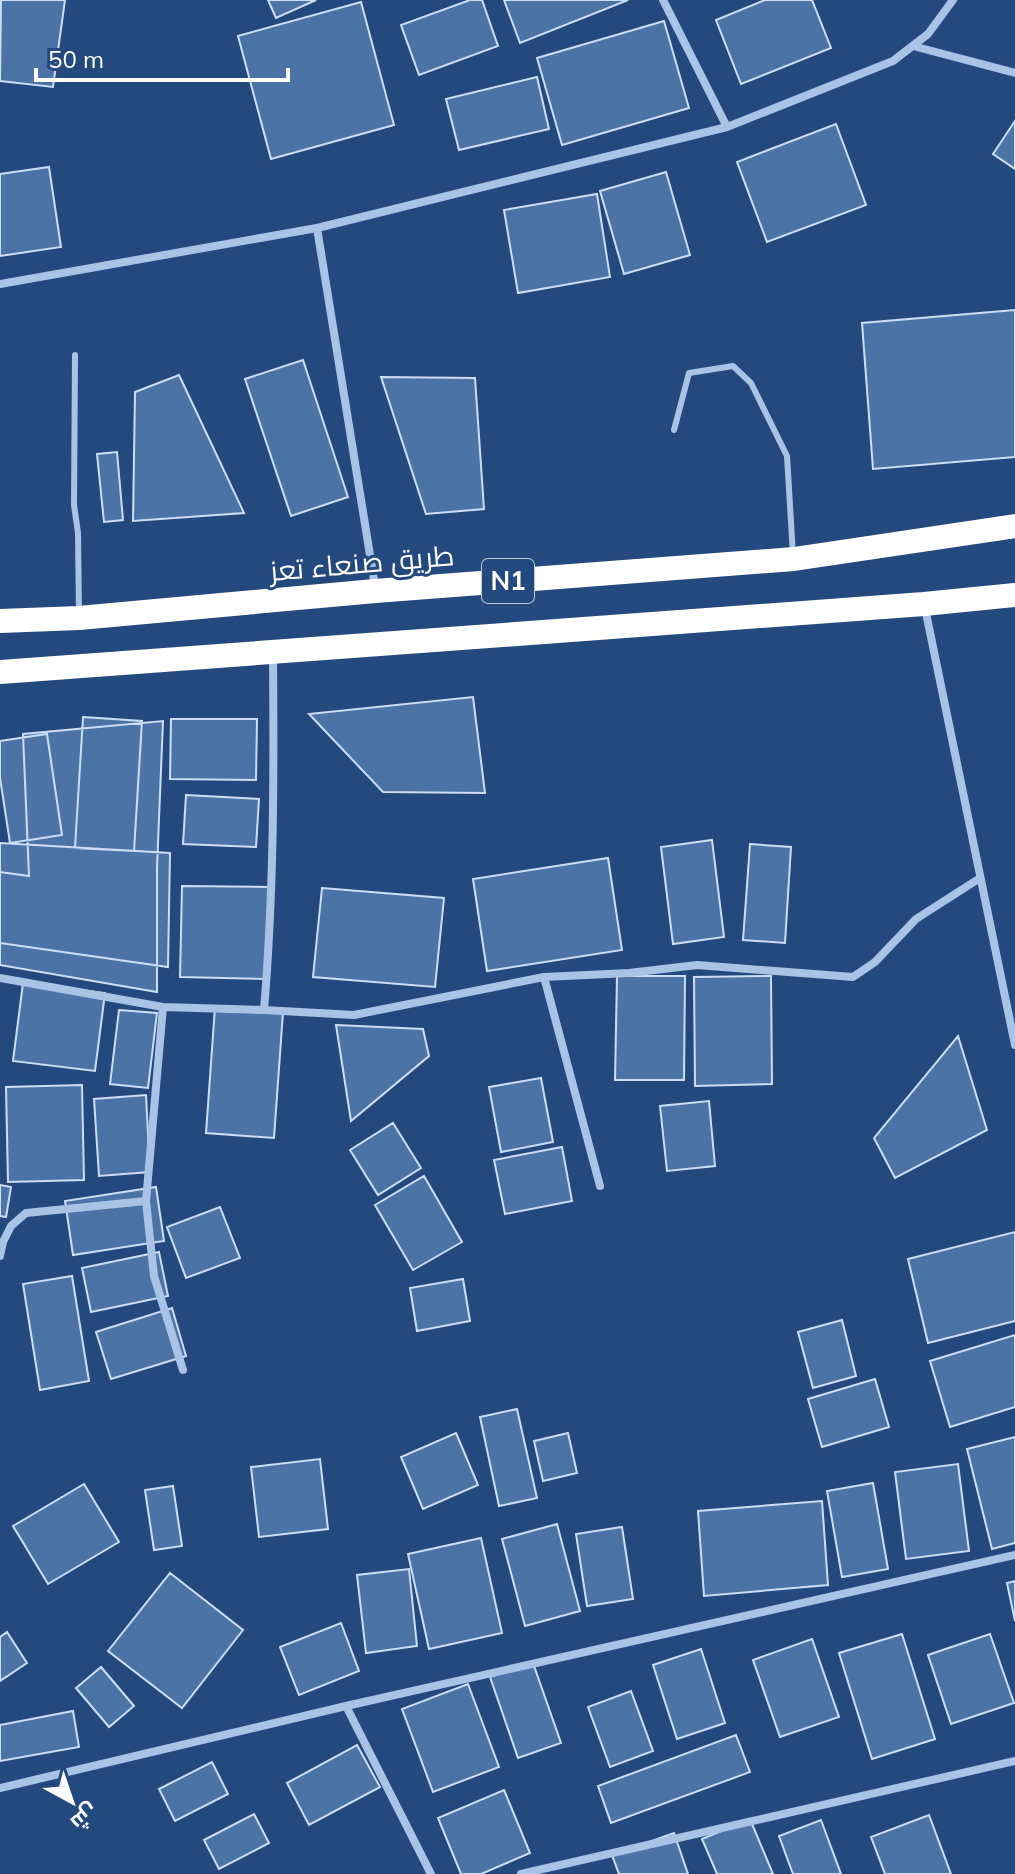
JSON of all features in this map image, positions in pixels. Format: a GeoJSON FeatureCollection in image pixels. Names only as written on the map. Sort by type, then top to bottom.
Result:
{"type":"FeatureCollection","features":[{"type":"Feature","properties":{"kind":"highway","name":"طريق صنعاء تعز"},"geometry":{"type":"LineString","coordinates":[[0,621],[79,618],[375,591],[794,559],[1015,526]]}},
{"type":"Feature","properties":{"kind":"highway","name":"N1"},"geometry":{"type":"LineString","coordinates":[[0,672],[1015,595]]}},
{"type":"Feature","properties":{"kind":"street"},"geometry":{"type":"LineString","coordinates":[[663,0],[727,127]]}},
{"type":"Feature","properties":{"kind":"street"},"geometry":{"type":"LineString","coordinates":[[0,284],[317,228],[727,127],[893,61],[928,34],[953,0]]}},
{"type":"Feature","properties":{"kind":"street"},"geometry":{"type":"LineString","coordinates":[[913,46],[1015,73]]}},
{"type":"Feature","properties":{"kind":"street"},"geometry":{"type":"LineString","coordinates":[[317,228],[375,591]]}},
{"type":"Feature","properties":{"kind":"street"},"geometry":{"type":"LineString","coordinates":[[924,604],[1015,1045]]}},
{"type":"Feature","properties":{"kind":"street"},"geometry":{"type":"LineString","coordinates":[[264,1010],[271,925],[273,651]]}},
{"type":"Feature","properties":{"kind":"street"},"geometry":{"type":"LineString","coordinates":[[0,978],[163,1007],[354,1015],[544,977],[629,973],[697,965],[853,977],[875,962],[916,919],[980,878]]}},
{"type":"Feature","properties":{"kind":"street"},"geometry":{"type":"LineString","coordinates":[[544,977],[600,1186]]}},
{"type":"Feature","properties":{"kind":"street"},"geometry":{"type":"LineString","coordinates":[[163,1007],[146,1201],[154,1276],[183,1370]]}},
{"type":"Feature","properties":{"kind":"street"},"geometry":{"type":"LineString","coordinates":[[0,1256],[11,1226],[26,1213],[146,1201]]}},
{"type":"Feature","properties":{"kind":"street"},"geometry":{"type":"LineString","coordinates":[[0,1788],[346,1706],[1015,1555]]}},
{"type":"Feature","properties":{"kind":"street"},"geometry":{"type":"LineString","coordinates":[[346,1706],[431,1874]]}},
{"type":"Feature","properties":{"kind":"street"},"geometry":{"type":"LineString","coordinates":[[521,1874],[1015,1761]]}},
{"type":"Feature","properties":{"kind":"lane"},"geometry":{"type":"LineString","coordinates":[[75,355],[74,505],[78,533],[79,618]]}},
{"type":"Feature","properties":{"kind":"lane"},"geometry":{"type":"LineString","coordinates":[[674,430],[689,373],[733,366],[751,383],[787,456],[794,559]]}},
{"type":"Feature","properties":{"kind":"building"},"geometry":{"type":"Polygon","coordinates":[[[1,0],[65,0],[53,87],[0,81],[1,0]]]}},
{"type":"Feature","properties":{"kind":"building"},"geometry":{"type":"Polygon","coordinates":[[[268,0],[316,0],[276,18],[268,0]]]}},
{"type":"Feature","properties":{"kind":"building"},"geometry":{"type":"Polygon","coordinates":[[[470,0],[482,0],[498,46],[419,75],[401,25],[470,0]]]}},
{"type":"Feature","properties":{"kind":"building"},"geometry":{"type":"Polygon","coordinates":[[[504,0],[628,0],[520,43],[504,0]]]}},
{"type":"Feature","properties":{"kind":"building"},"geometry":{"type":"Polygon","coordinates":[[[765,0],[812,0],[831,48],[741,84],[716,20],[765,0]]]}},
{"type":"Feature","properties":{"kind":"building"},"geometry":{"type":"Polygon","coordinates":[[[361,2],[394,125],[271,159],[238,36],[361,2]]]}},
{"type":"Feature","properties":{"kind":"building"},"geometry":{"type":"Polygon","coordinates":[[[664,21],[689,108],[562,145],[537,58],[664,21]]]}},
{"type":"Feature","properties":{"kind":"building"},"geometry":{"type":"Polygon","coordinates":[[[537,77],[549,129],[459,150],[446,99],[537,77]]]}},
{"type":"Feature","properties":{"kind":"building"},"geometry":{"type":"Polygon","coordinates":[[[1015,121],[1015,169],[993,154],[1015,121]]]}},
{"type":"Feature","properties":{"kind":"building"},"geometry":{"type":"Polygon","coordinates":[[[836,124],[866,205],[767,242],[737,162],[836,124]]]}},
{"type":"Feature","properties":{"kind":"building"},"geometry":{"type":"Polygon","coordinates":[[[49,167],[61,247],[0,256],[0,174],[49,167]]]}},
{"type":"Feature","properties":{"kind":"building"},"geometry":{"type":"Polygon","coordinates":[[[666,172],[690,255],[624,274],[600,191],[666,172]]]}},
{"type":"Feature","properties":{"kind":"building"},"geometry":{"type":"Polygon","coordinates":[[[597,194],[610,277],[518,293],[504,210],[597,194]]]}},
{"type":"Feature","properties":{"kind":"building"},"geometry":{"type":"Polygon","coordinates":[[[1015,310],[1015,457],[873,469],[862,323],[1015,310]]]}},
{"type":"Feature","properties":{"kind":"building"},"geometry":{"type":"Polygon","coordinates":[[[303,360],[348,497],[291,516],[245,379],[303,360]]]}},
{"type":"Feature","properties":{"kind":"building"},"geometry":{"type":"Polygon","coordinates":[[[179,375],[244,513],[133,521],[135,392],[179,375]]]}},
{"type":"Feature","properties":{"kind":"building"},"geometry":{"type":"Polygon","coordinates":[[[381,377],[475,378],[484,509],[426,514],[381,377]]]}},
{"type":"Feature","properties":{"kind":"building"},"geometry":{"type":"Polygon","coordinates":[[[117,452],[123,520],[104,522],[97,454],[117,452]]]}},
{"type":"Feature","properties":{"kind":"building"},"geometry":{"type":"Polygon","coordinates":[[[473,697],[485,793],[383,792],[309,714],[473,697]]]}},
{"type":"Feature","properties":{"kind":"building"},"geometry":{"type":"Polygon","coordinates":[[[83,717],[142,721],[134,851],[75,848],[83,717]]]}},
{"type":"Feature","properties":{"kind":"building"},"geometry":{"type":"Polygon","coordinates":[[[171,719],[257,719],[256,780],[170,779],[171,719]]]}},
{"type":"Feature","properties":{"kind":"building"},"geometry":{"type":"Polygon","coordinates":[[[163,721],[157,868],[157,992],[0,965],[0,872],[29,876],[23,734],[163,721]]]}},
{"type":"Feature","properties":{"kind":"building"},"geometry":{"type":"Polygon","coordinates":[[[47,734],[62,835],[10,843],[0,778],[0,741],[47,734]]]}},
{"type":"Feature","properties":{"kind":"building"},"geometry":{"type":"Polygon","coordinates":[[[186,795],[259,799],[256,847],[183,844],[186,795]]]}},
{"type":"Feature","properties":{"kind":"building"},"geometry":{"type":"Polygon","coordinates":[[[712,840],[724,937],[673,944],[661,847],[712,840]]]}},
{"type":"Feature","properties":{"kind":"building"},"geometry":{"type":"Polygon","coordinates":[[[0,843],[170,853],[168,967],[0,943],[0,843]]]}},
{"type":"Feature","properties":{"kind":"building"},"geometry":{"type":"Polygon","coordinates":[[[750,844],[791,847],[785,943],[743,940],[750,844]]]}},
{"type":"Feature","properties":{"kind":"building"},"geometry":{"type":"Polygon","coordinates":[[[608,858],[622,950],[487,971],[473,879],[608,858]]]}},
{"type":"Feature","properties":{"kind":"building"},"geometry":{"type":"Polygon","coordinates":[[[182,886],[269,887],[266,979],[180,977],[182,886]]]}},
{"type":"Feature","properties":{"kind":"building"},"geometry":{"type":"Polygon","coordinates":[[[322,888],[444,898],[435,987],[313,977],[322,888]]]}},
{"type":"Feature","properties":{"kind":"building"},"geometry":{"type":"Polygon","coordinates":[[[617,976],[685,976],[684,1080],[615,1080],[617,976]]]}},
{"type":"Feature","properties":{"kind":"building"},"geometry":{"type":"Polygon","coordinates":[[[771,976],[772,1084],[695,1086],[694,977],[771,976]]]}},
{"type":"Feature","properties":{"kind":"building"},"geometry":{"type":"Polygon","coordinates":[[[23,983],[105,993],[95,1071],[13,1061],[23,983]]]}},
{"type":"Feature","properties":{"kind":"building"},"geometry":{"type":"Polygon","coordinates":[[[215,1007],[283,1012],[274,1138],[206,1133],[215,1007]]]}},
{"type":"Feature","properties":{"kind":"building"},"geometry":{"type":"Polygon","coordinates":[[[119,1010],[157,1013],[148,1088],[110,1084],[119,1010]]]}},
{"type":"Feature","properties":{"kind":"building"},"geometry":{"type":"Polygon","coordinates":[[[336,1025],[423,1029],[429,1056],[351,1121],[336,1025]]]}},
{"type":"Feature","properties":{"kind":"building"},"geometry":{"type":"Polygon","coordinates":[[[958,1036],[987,1130],[895,1178],[874,1138],[958,1036]]]}},
{"type":"Feature","properties":{"kind":"building"},"geometry":{"type":"Polygon","coordinates":[[[541,1078],[553,1142],[501,1152],[489,1087],[541,1078]]]}},
{"type":"Feature","properties":{"kind":"building"},"geometry":{"type":"Polygon","coordinates":[[[82,1085],[84,1180],[8,1182],[6,1087],[82,1085]]]}},
{"type":"Feature","properties":{"kind":"building"},"geometry":{"type":"Polygon","coordinates":[[[146,1095],[150,1172],[99,1176],[94,1099],[146,1095]]]}},
{"type":"Feature","properties":{"kind":"building"},"geometry":{"type":"Polygon","coordinates":[[[709,1101],[715,1166],[667,1171],[660,1106],[709,1101]]]}},
{"type":"Feature","properties":{"kind":"building"},"geometry":{"type":"Polygon","coordinates":[[[393,1123],[421,1168],[378,1195],[350,1150],[393,1123]]]}},
{"type":"Feature","properties":{"kind":"building"},"geometry":{"type":"Polygon","coordinates":[[[562,1147],[572,1201],[505,1214],[494,1160],[562,1147]]]}},
{"type":"Feature","properties":{"kind":"building"},"geometry":{"type":"Polygon","coordinates":[[[424,1176],[462,1242],[413,1270],[375,1205],[424,1176]]]}},
{"type":"Feature","properties":{"kind":"building"},"geometry":{"type":"Polygon","coordinates":[[[0,1185],[11,1187],[6,1217],[0,1216],[0,1185]]]}},
{"type":"Feature","properties":{"kind":"building"},"geometry":{"type":"Polygon","coordinates":[[[156,1187],[164,1241],[73,1255],[65,1201],[156,1187]]]}},
{"type":"Feature","properties":{"kind":"building"},"geometry":{"type":"Polygon","coordinates":[[[220,1207],[240,1258],[186,1278],[167,1227],[220,1207]]]}},
{"type":"Feature","properties":{"kind":"building"},"geometry":{"type":"Polygon","coordinates":[[[1015,1232],[1015,1321],[928,1343],[908,1259],[1015,1232]]]}},
{"type":"Feature","properties":{"kind":"building"},"geometry":{"type":"Polygon","coordinates":[[[159,1252],[168,1296],[91,1312],[82,1268],[159,1252]]]}},
{"type":"Feature","properties":{"kind":"building"},"geometry":{"type":"Polygon","coordinates":[[[72,1276],[89,1381],[40,1390],[23,1284],[72,1276]]]}},
{"type":"Feature","properties":{"kind":"building"},"geometry":{"type":"Polygon","coordinates":[[[463,1279],[470,1321],[417,1331],[410,1288],[463,1279]]]}},
{"type":"Feature","properties":{"kind":"building"},"geometry":{"type":"Polygon","coordinates":[[[172,1308],[186,1356],[111,1379],[96,1332],[172,1308]]]}},
{"type":"Feature","properties":{"kind":"building"},"geometry":{"type":"Polygon","coordinates":[[[842,1320],[856,1376],[813,1388],[798,1332],[842,1320]]]}},
{"type":"Feature","properties":{"kind":"building"},"geometry":{"type":"Polygon","coordinates":[[[1015,1335],[1015,1407],[950,1427],[930,1361],[1015,1335]]]}},
{"type":"Feature","properties":{"kind":"building"},"geometry":{"type":"Polygon","coordinates":[[[875,1379],[889,1427],[822,1447],[808,1399],[875,1379]]]}},
{"type":"Feature","properties":{"kind":"building"},"geometry":{"type":"Polygon","coordinates":[[[517,1409],[537,1498],[499,1506],[480,1417],[517,1409]]]}},
{"type":"Feature","properties":{"kind":"building"},"geometry":{"type":"Polygon","coordinates":[[[456,1433],[478,1485],[423,1509],[401,1457],[456,1433]]]}},
{"type":"Feature","properties":{"kind":"building"},"geometry":{"type":"Polygon","coordinates":[[[568,1433],[577,1473],[543,1481],[534,1441],[568,1433]]]}},
{"type":"Feature","properties":{"kind":"building"},"geometry":{"type":"Polygon","coordinates":[[[1015,1437],[1015,1543],[992,1549],[967,1449],[1015,1437]]]}},
{"type":"Feature","properties":{"kind":"building"},"geometry":{"type":"Polygon","coordinates":[[[320,1459],[328,1529],[259,1537],[251,1467],[320,1459]]]}},
{"type":"Feature","properties":{"kind":"building"},"geometry":{"type":"Polygon","coordinates":[[[958,1464],[969,1551],[906,1559],[895,1472],[958,1464]]]}},
{"type":"Feature","properties":{"kind":"building"},"geometry":{"type":"Polygon","coordinates":[[[873,1483],[888,1569],[842,1577],[827,1491],[873,1483]]]}},
{"type":"Feature","properties":{"kind":"building"},"geometry":{"type":"Polygon","coordinates":[[[84,1484],[119,1542],[48,1584],[13,1526],[84,1484]]]}},
{"type":"Feature","properties":{"kind":"building"},"geometry":{"type":"Polygon","coordinates":[[[173,1486],[182,1546],[154,1550],[145,1490],[173,1486]]]}},
{"type":"Feature","properties":{"kind":"building"},"geometry":{"type":"Polygon","coordinates":[[[822,1501],[828,1585],[704,1596],[698,1511],[822,1501]]]}},
{"type":"Feature","properties":{"kind":"building"},"geometry":{"type":"Polygon","coordinates":[[[557,1524],[580,1611],[525,1626],[502,1539],[557,1524]]]}},
{"type":"Feature","properties":{"kind":"building"},"geometry":{"type":"Polygon","coordinates":[[[622,1527],[633,1599],[587,1606],[576,1534],[622,1527]]]}},
{"type":"Feature","properties":{"kind":"building"},"geometry":{"type":"Polygon","coordinates":[[[481,1538],[502,1633],[429,1649],[408,1554],[481,1538]]]}},
{"type":"Feature","properties":{"kind":"building"},"geometry":{"type":"Polygon","coordinates":[[[409,1569],[417,1646],[366,1653],[357,1575],[409,1569]]]}},
{"type":"Feature","properties":{"kind":"building"},"geometry":{"type":"Polygon","coordinates":[[[170,1573],[243,1630],[182,1708],[108,1651],[170,1573]]]}},
{"type":"Feature","properties":{"kind":"building"},"geometry":{"type":"Polygon","coordinates":[[[1015,1581],[1015,1621],[1007,1583],[1015,1581]]]}},
{"type":"Feature","properties":{"kind":"building"},"geometry":{"type":"Polygon","coordinates":[[[341,1623],[359,1671],[299,1695],[280,1647],[341,1623]]]}},
{"type":"Feature","properties":{"kind":"building"},"geometry":{"type":"Polygon","coordinates":[[[7,1632],[27,1663],[0,1681],[0,1637],[7,1632]]]}},
{"type":"Feature","properties":{"kind":"building"},"geometry":{"type":"Polygon","coordinates":[[[902,1634],[935,1739],[872,1759],[839,1653],[902,1634]]]}},
{"type":"Feature","properties":{"kind":"building"},"geometry":{"type":"Polygon","coordinates":[[[990,1634],[1014,1703],[951,1724],[928,1655],[990,1634]]]}},
{"type":"Feature","properties":{"kind":"building"},"geometry":{"type":"Polygon","coordinates":[[[812,1639],[839,1717],[780,1737],[753,1660],[812,1639]]]}},
{"type":"Feature","properties":{"kind":"building"},"geometry":{"type":"Polygon","coordinates":[[[701,1649],[725,1723],[677,1739],[653,1665],[701,1649]]]}},
{"type":"Feature","properties":{"kind":"building"},"geometry":{"type":"Polygon","coordinates":[[[533,1663],[561,1743],[518,1758],[490,1677],[533,1663]]]}},
{"type":"Feature","properties":{"kind":"building"},"geometry":{"type":"Polygon","coordinates":[[[101,1667],[134,1706],[109,1727],[76,1688],[101,1667]]]}},
{"type":"Feature","properties":{"kind":"building"},"geometry":{"type":"Polygon","coordinates":[[[468,1684],[499,1767],[433,1792],[402,1709],[468,1684]]]}},
{"type":"Feature","properties":{"kind":"building"},"geometry":{"type":"Polygon","coordinates":[[[631,1691],[653,1751],[610,1767],[588,1707],[631,1691]]]}},
{"type":"Feature","properties":{"kind":"building"},"geometry":{"type":"Polygon","coordinates":[[[73,1711],[79,1747],[0,1761],[0,1725],[73,1711]]]}},
{"type":"Feature","properties":{"kind":"building"},"geometry":{"type":"Polygon","coordinates":[[[736,1735],[750,1772],[611,1823],[598,1786],[736,1735]]]}},
{"type":"Feature","properties":{"kind":"building"},"geometry":{"type":"Polygon","coordinates":[[[357,1745],[380,1787],[309,1825],[287,1783],[357,1745]]]}},
{"type":"Feature","properties":{"kind":"building"},"geometry":{"type":"Polygon","coordinates":[[[212,1762],[228,1794],[175,1821],[159,1789],[212,1762]]]}},
{"type":"Feature","properties":{"kind":"building"},"geometry":{"type":"Polygon","coordinates":[[[504,1790],[530,1853],[481,1874],[461,1874],[438,1818],[504,1790]]]}},
{"type":"Feature","properties":{"kind":"building"},"geometry":{"type":"Polygon","coordinates":[[[254,1814],[269,1843],[219,1869],[204,1840],[254,1814]]]}},
{"type":"Feature","properties":{"kind":"building"},"geometry":{"type":"Polygon","coordinates":[[[929,1815],[951,1874],[885,1874],[871,1837],[929,1815]]]}},
{"type":"Feature","properties":{"kind":"building"},"geometry":{"type":"Polygon","coordinates":[[[750,1819],[773,1874],[717,1874],[702,1839],[750,1819]]]}},
{"type":"Feature","properties":{"kind":"building"},"geometry":{"type":"Polygon","coordinates":[[[821,1820],[841,1874],[793,1874],[779,1836],[821,1820]]]}},
{"type":"Feature","properties":{"kind":"building"},"geometry":{"type":"Polygon","coordinates":[[[674,1833],[688,1874],[619,1874],[612,1855],[674,1833]]]}}]}
